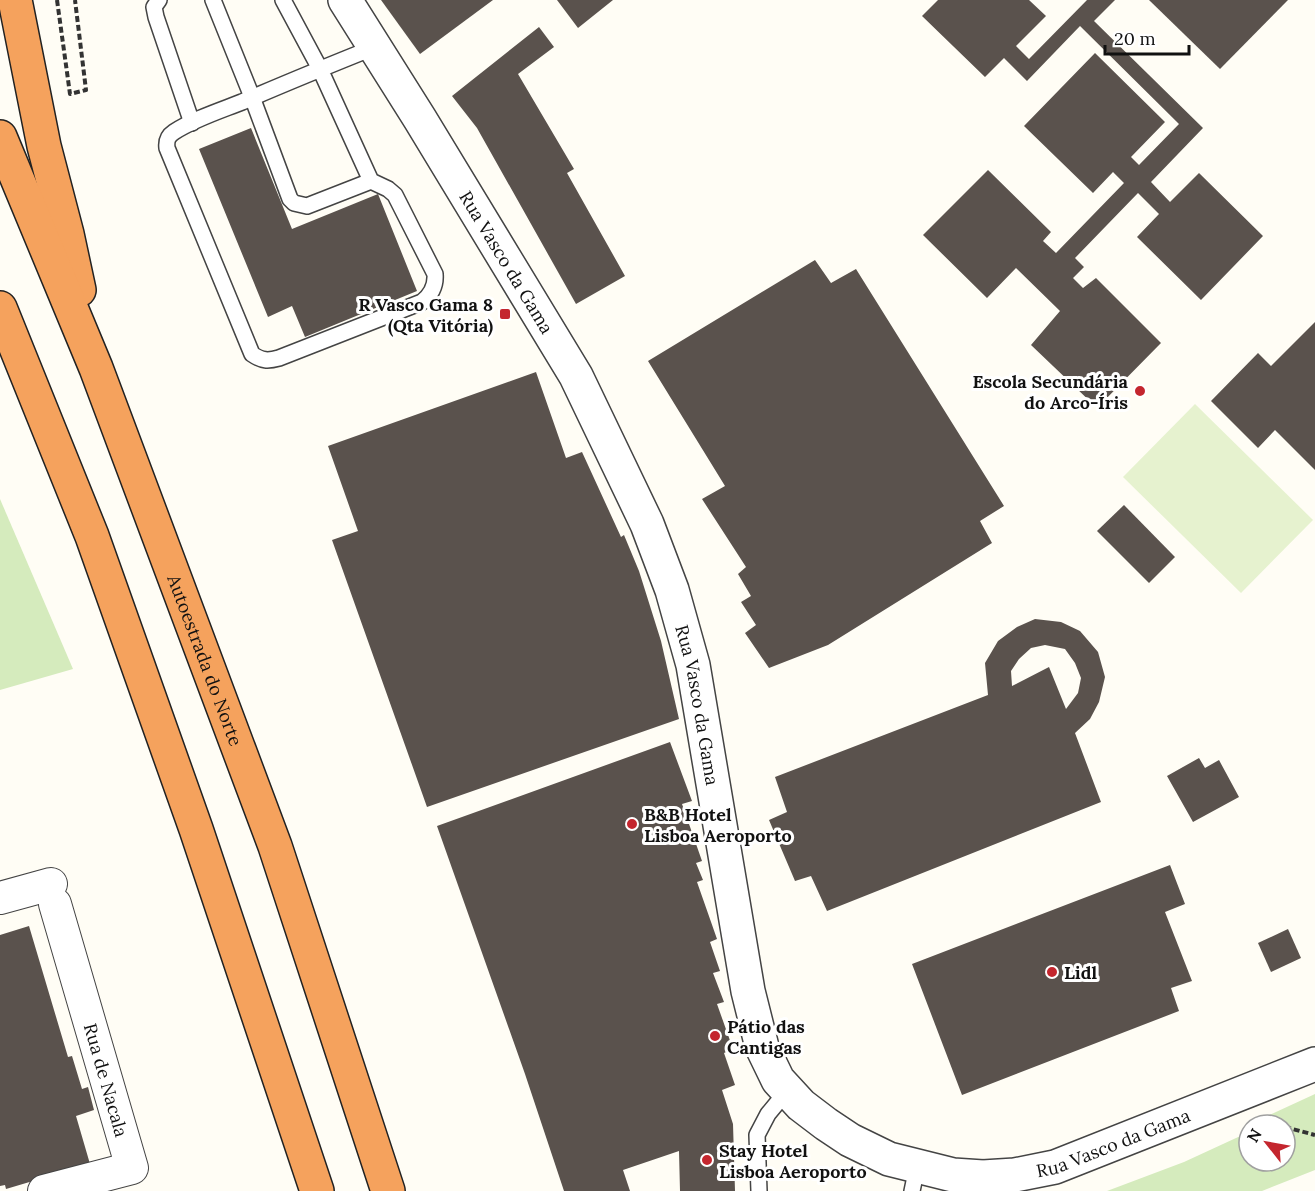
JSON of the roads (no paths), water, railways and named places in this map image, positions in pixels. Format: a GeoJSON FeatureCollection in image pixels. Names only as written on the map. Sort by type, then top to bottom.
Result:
{"type":"FeatureCollection","features":[{"type":"Feature","properties":{"kind":"highway"},"geometry":{"type":"LineString","coordinates":[[15,0],[44,146],[68,234],[96,368]]}},
{"type":"Feature","properties":{"kind":"highway","name":"Autoestrada do Norte"},"geometry":{"type":"LineString","coordinates":[[0,137],[96,368],[276,846],[388,1191]]}},
{"type":"Feature","properties":{"kind":"highway"},"geometry":{"type":"LineString","coordinates":[[0,308],[100,559],[196,829],[317,1191]]}},
{"type":"Feature","properties":{"kind":"street","name":"Rua Vasco da Gama"},"geometry":{"type":"LineString","coordinates":[[345,0],[576,376],[647,524],[672,590],[693,665],[748,991],[762,1047],[778,1080],[787,1091],[801,1105],[850,1140],[889,1159],[915,1179],[953,1175],[983,1177],[1015,1175],[1055,1167],[1315,1064]]}},
{"type":"Feature","properties":{"kind":"street","name":"Rua de Nacala"},"geometry":{"type":"LineString","coordinates":[[0,898],[53,894],[132,1168],[44,1191]]}},
{"type":"Feature","properties":{"kind":"lane"},"geometry":{"type":"LineString","coordinates":[[159,0],[154,7],[156,17],[192,123]]}},
{"type":"Feature","properties":{"kind":"lane"},"geometry":{"type":"LineString","coordinates":[[213,0],[290,199],[294,204],[307,206],[371,181]]}},
{"type":"Feature","properties":{"kind":"lane"},"geometry":{"type":"LineString","coordinates":[[283,0],[320,69],[371,181],[395,195],[435,274],[436,281],[429,296],[422,302],[279,358],[261,360],[252,354],[167,148],[167,139],[172,133],[192,123],[252,97],[320,69],[375,46]]}},
{"type":"Feature","properties":{"kind":"lane"},"geometry":{"type":"LineString","coordinates":[[759,1191],[758,1135],[768,1114],[787,1091]]}},
{"type":"Feature","properties":{"kind":"place","name":"R Vasco Gama 8 (Qta Vitória)"},"geometry":{"type":"Point","coordinates":[505,314]}},
{"type":"Feature","properties":{"kind":"place","name":"Escola Secundária do Arco-Íris"},"geometry":{"type":"Point","coordinates":[1140,391]}},
{"type":"Feature","properties":{"kind":"place","name":"B&B Hotel Lisboa Aeroporto"},"geometry":{"type":"Point","coordinates":[632,824]}},
{"type":"Feature","properties":{"kind":"place","name":"Lidl"},"geometry":{"type":"Point","coordinates":[1052,972]}},
{"type":"Feature","properties":{"kind":"place","name":"Pátio das Cantigas"},"geometry":{"type":"Point","coordinates":[715,1036]}},
{"type":"Feature","properties":{"kind":"place","name":"Stay Hotel Lisboa Aeroporto"},"geometry":{"type":"Point","coordinates":[707,1160]}}]}
